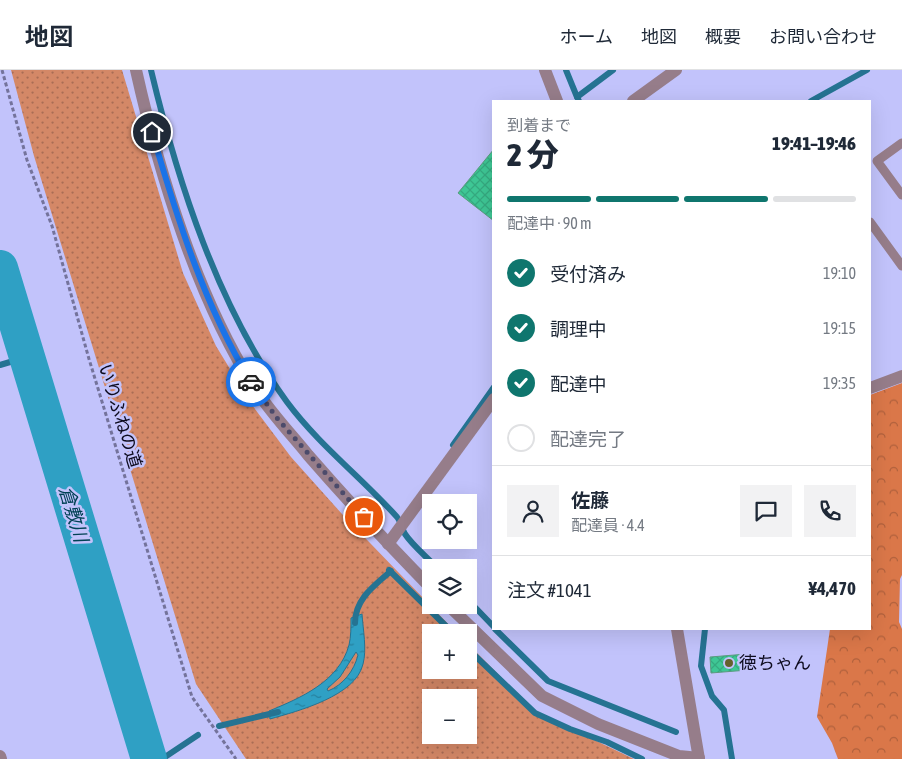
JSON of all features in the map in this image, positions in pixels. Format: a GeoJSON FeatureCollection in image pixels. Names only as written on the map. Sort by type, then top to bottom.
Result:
{"type":"FeatureCollection","features":[{"type":"Feature","properties":{"kind":"street"},"geometry":{"type":"LineString","coordinates":[[136,70],[165,179],[192,258],[231,348],[257,391],[277,418],[391,540],[422,577]]}},
{"type":"Feature","properties":{"kind":"street"},"geometry":{"type":"LineString","coordinates":[[545,70],[557,100]]}},
{"type":"Feature","properties":{"kind":"street"},"geometry":{"type":"LineString","coordinates":[[634,100],[676,70]]}},
{"type":"Feature","properties":{"kind":"street"},"geometry":{"type":"LineString","coordinates":[[871,388],[902,376]]}},
{"type":"Feature","properties":{"kind":"street"},"geometry":{"type":"LineString","coordinates":[[391,540],[492,402]]}},
{"type":"Feature","properties":{"kind":"street"},"geometry":{"type":"LineString","coordinates":[[457,614],[542,696],[598,724],[670,753],[699,758],[677,630]]}},
{"type":"Feature","properties":{"kind":"lane"},"geometry":{"type":"LineString","coordinates":[[902,143],[874,164],[902,195]]}},
{"type":"Feature","properties":{"kind":"lane"},"geometry":{"type":"LineString","coordinates":[[871,223],[902,266]]}},
{"type":"Feature","properties":{"kind":"lane"},"geometry":{"type":"LineString","coordinates":[[882,382],[902,368]]}},
{"type":"Feature","properties":{"kind":"path","name":"いりふねの道"},"geometry":{"type":"LineString","coordinates":[[2,70],[27,160],[52,226],[89,359],[192,697],[236,759]]}},
{"type":"Feature","properties":{"kind":"shaded area"},"geometry":{"type":"Polygon","coordinates":[[[11,70],[122,70],[183,273],[216,346],[252,405],[291,457],[342,514],[422,597],[422,614],[439,614],[448,624],[422,624],[422,679],[477,679],[477,653],[536,712],[634,759],[246,759],[196,684],[34,156],[11,70]]]}},
{"type":"Feature","properties":{"kind":"green space"},"geometry":{"type":"Polygon","coordinates":[[[902,383],[902,575],[900,579],[899,622],[902,629],[902,759],[838,759],[832,743],[817,717],[830,630],[871,630],[871,395],[902,383]]]}},
{"type":"Feature","properties":{"kind":"water"},"geometry":{"type":"Polygon","coordinates":[[[362,614],[365,652],[363,664],[358,675],[338,693],[310,707],[270,719],[269,711],[317,687],[337,669],[349,645],[351,618],[362,614]],[[356,652],[340,677],[327,689],[328,691],[347,677],[354,667],[358,655],[356,652]]]}},
{"type":"Feature","properties":{"kind":"building"},"geometry":{"type":"Polygon","coordinates":[[[492,151],[492,219],[458,193],[492,151]]]}},
{"type":"Feature","properties":{"kind":"building","name":"徳ちゃん"},"geometry":{"type":"Polygon","coordinates":[[[747,654],[748,670],[711,673],[710,657],[747,654]]]}},
{"type":"Feature","properties":{"kind":"waterway"},"geometry":{"type":"LineString","coordinates":[[151,70],[174,156],[203,243],[240,326],[262,365],[299,418],[397,517],[408,538],[428,559]]}},
{"type":"Feature","properties":{"kind":"waterway"},"geometry":{"type":"LineString","coordinates":[[566,70],[577,97]]}},
{"type":"Feature","properties":{"kind":"waterway"},"geometry":{"type":"LineString","coordinates":[[578,100],[577,97],[613,70]]}},
{"type":"Feature","properties":{"kind":"waterway"},"geometry":{"type":"LineString","coordinates":[[813,100],[867,70]]}},
{"type":"Feature","properties":{"kind":"waterway","name":"倉敷川"},"geometry":{"type":"LineString","coordinates":[[0,268],[149,759]]}},
{"type":"Feature","properties":{"kind":"waterway"},"geometry":{"type":"LineString","coordinates":[[0,365],[27,357]]}},
{"type":"Feature","properties":{"kind":"waterway"},"geometry":{"type":"LineString","coordinates":[[453,445],[492,390]]}},
{"type":"Feature","properties":{"kind":"waterway"},"geometry":{"type":"LineString","coordinates":[[389,570],[444,624]]}},
{"type":"Feature","properties":{"kind":"waterway"},"geometry":{"type":"LineString","coordinates":[[355,623],[358,607],[362,600],[391,571]]}},
{"type":"Feature","properties":{"kind":"waterway"},"geometry":{"type":"LineString","coordinates":[[477,609],[492,625]]}},
{"type":"Feature","properties":{"kind":"waterway"},"geometry":{"type":"LineString","coordinates":[[496,630],[548,681],[676,732]]}},
{"type":"Feature","properties":{"kind":"waterway"},"geometry":{"type":"LineString","coordinates":[[705,630],[701,666],[712,696],[724,710],[732,759]]}},
{"type":"Feature","properties":{"kind":"waterway"},"geometry":{"type":"LineString","coordinates":[[477,658],[535,713],[570,729],[607,742],[642,759]]}},
{"type":"Feature","properties":{"kind":"waterway"},"geometry":{"type":"LineString","coordinates":[[219,726],[278,712]]}},
{"type":"Feature","properties":{"kind":"waterway"},"geometry":{"type":"LineString","coordinates":[[162,759],[198,735]]}},
{"type":"Feature","properties":{"kind":"way so far"},"geometry":{"type":"LineString","coordinates":[[251,382],[277,418],[364,517]]}},
{"type":"Feature","properties":{"kind":"place","name":"徳ちゃん"},"geometry":{"type":"Point","coordinates":[729,663]}},
{"type":"Feature","properties":{"kind":"route"},"geometry":{"type":"LineString","coordinates":[[152,132],[165,179],[192,258],[231,348],[251,382]]}}]}
